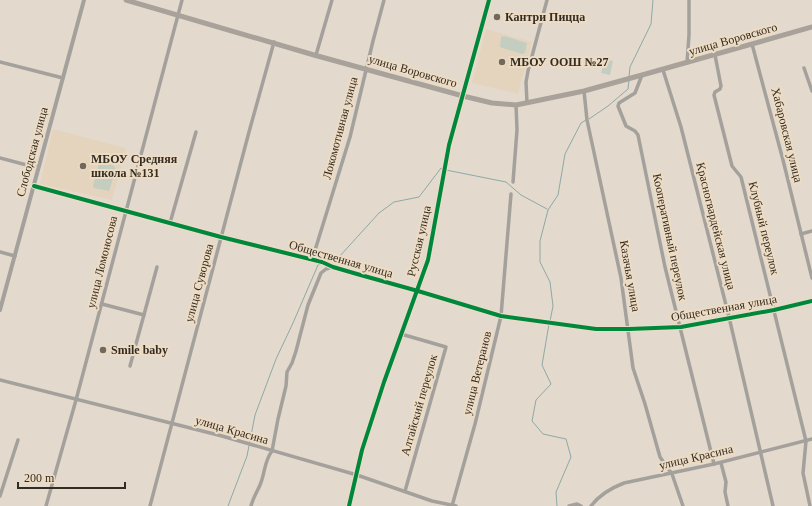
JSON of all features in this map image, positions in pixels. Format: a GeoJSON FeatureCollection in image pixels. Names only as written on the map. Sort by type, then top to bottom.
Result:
{"type":"FeatureCollection","features":[{"type":"Feature","properties":{"kind":"main road","name":"улица Воровского"},"geometry":{"type":"LineString","coordinates":[[126,0],[464,96],[492,103],[516,105],[663,70],[812,27]]}},
{"type":"Feature","properties":{"kind":"street","name":"Слободская улица"},"geometry":{"type":"LineString","coordinates":[[0,310],[84,0]]}},
{"type":"Feature","properties":{"kind":"street","name":"улица Ломоносова"},"geometry":{"type":"LineString","coordinates":[[46,506],[102,304],[182,0]]}},
{"type":"Feature","properties":{"kind":"street"},"geometry":{"type":"LineString","coordinates":[[316,55],[332,0]]}},
{"type":"Feature","properties":{"kind":"street","name":"Локомотивная улица"},"geometry":{"type":"LineString","coordinates":[[312,260],[350,137],[384,0]]}},
{"type":"Feature","properties":{"kind":"street","name":"Русская улица"},"geometry":{"type":"LineString","coordinates":[[349,506],[362,450],[379,396],[428,260],[449,145],[464,96],[489,0]]}},
{"type":"Feature","properties":{"kind":"street"},"geometry":{"type":"LineString","coordinates":[[527,103],[526,82],[528,71],[547,0]]}},
{"type":"Feature","properties":{"kind":"street"},"geometry":{"type":"LineString","coordinates":[[687,62],[689,35],[688,0]]}},
{"type":"Feature","properties":{"kind":"street","name":"улица Суворова"},"geometry":{"type":"LineString","coordinates":[[150,506],[274,42]]}},
{"type":"Feature","properties":{"kind":"street","name":"Хабаровская улица"},"geometry":{"type":"LineString","coordinates":[[752,44],[767,97],[812,278]]}},
{"type":"Feature","properties":{"kind":"street","name":"Клубный переулок"},"geometry":{"type":"LineString","coordinates":[[714,55],[721,86],[714,95],[732,166],[741,177],[806,441],[803,474],[810,506]]}},
{"type":"Feature","properties":{"kind":"street"},"geometry":{"type":"LineString","coordinates":[[0,62],[63,78]]}},
{"type":"Feature","properties":{"kind":"street"},"geometry":{"type":"LineString","coordinates":[[804,68],[812,91]]}},
{"type":"Feature","properties":{"kind":"street","name":"Красногвардейская улица"},"geometry":{"type":"LineString","coordinates":[[663,70],[681,127],[729,317],[773,506]]}},
{"type":"Feature","properties":{"kind":"street","name":"Кооперативный переулок"},"geometry":{"type":"LineString","coordinates":[[642,75],[635,92],[619,103],[618,106],[626,126],[635,131],[638,135],[665,267],[714,464]]}},
{"type":"Feature","properties":{"kind":"street","name":"Казачья улица"},"geometry":{"type":"LineString","coordinates":[[584,90],[587,120],[621,278],[634,368],[660,457],[672,474],[683,506]]}},
{"type":"Feature","properties":{"kind":"street"},"geometry":{"type":"LineString","coordinates":[[513,182],[517,130],[516,105]]}},
{"type":"Feature","properties":{"kind":"street"},"geometry":{"type":"LineString","coordinates":[[170,223],[196,132]]}},
{"type":"Feature","properties":{"kind":"street"},"geometry":{"type":"LineString","coordinates":[[0,158],[38,168]]}},
{"type":"Feature","properties":{"kind":"street","name":"Общественная улица"},"geometry":{"type":"LineString","coordinates":[[34,186],[221,237],[322,262],[501,316],[596,329],[681,327],[729,317],[774,310],[812,301]]}},
{"type":"Feature","properties":{"kind":"street","name":"улица Ветеранов"},"geometry":{"type":"LineString","coordinates":[[453,506],[475,424],[501,316],[511,194]]}},
{"type":"Feature","properties":{"kind":"street"},"geometry":{"type":"LineString","coordinates":[[801,234],[812,231]]}},
{"type":"Feature","properties":{"kind":"street"},"geometry":{"type":"LineString","coordinates":[[0,252],[15,256]]}},
{"type":"Feature","properties":{"kind":"street"},"geometry":{"type":"LineString","coordinates":[[251,506],[253,498],[261,484],[268,455],[272,451],[286,386],[286,374],[296,351],[308,305],[321,273],[333,266]]}},
{"type":"Feature","properties":{"kind":"street"},"geometry":{"type":"LineString","coordinates":[[130,366],[158,267]]}},
{"type":"Feature","properties":{"kind":"street"},"geometry":{"type":"LineString","coordinates":[[102,304],[144,315]]}},
{"type":"Feature","properties":{"kind":"street","name":"Алтайский переулок"},"geometry":{"type":"LineString","coordinates":[[401,334],[446,347],[405,491]]}},
{"type":"Feature","properties":{"kind":"street","name":"улица Красина"},"geometry":{"type":"LineString","coordinates":[[0,380],[222,436],[357,475],[432,501],[453,506]]}},
{"type":"Feature","properties":{"kind":"street"},"geometry":{"type":"LineString","coordinates":[[0,496],[18,440]]}},
{"type":"Feature","properties":{"kind":"street","name":"улица Красина"},"geometry":{"type":"LineString","coordinates":[[591,506],[598,496],[624,483],[721,463],[812,440]]}},
{"type":"Feature","properties":{"kind":"street"},"geometry":{"type":"LineString","coordinates":[[721,463],[726,482],[725,492],[728,506]]}},
{"type":"Feature","properties":{"kind":"street"},"geometry":{"type":"LineString","coordinates":[[569,506],[576,504],[581,506]]}},
{"type":"Feature","properties":{"kind":"shaded area","name":"МБОУ ООШ №27"},"geometry":{"type":"Polygon","coordinates":[[[486,29],[532,42],[518,94],[472,83],[486,29]]]}},
{"type":"Feature","properties":{"kind":"shaded area"},"geometry":{"type":"Polygon","coordinates":[[[504,36],[527,43],[525,53],[522,54],[500,47],[501,37],[504,36]]]}},
{"type":"Feature","properties":{"kind":"shaded area"},"geometry":{"type":"Polygon","coordinates":[[[605,59],[613,61],[610,75],[601,73],[605,59]]]}},
{"type":"Feature","properties":{"kind":"shaded area","name":"МБОУ Средняя школа №131"},"geometry":{"type":"Polygon","coordinates":[[[53,129],[126,148],[112,200],[40,184],[53,129]]]}},
{"type":"Feature","properties":{"kind":"shaded area"},"geometry":{"type":"Polygon","coordinates":[[[102,162],[114,166],[116,169],[109,191],[94,188],[93,186],[99,164],[102,162]]]}},
{"type":"Feature","properties":{"kind":"waterway"},"geometry":{"type":"LineString","coordinates":[[629,77],[630,67],[651,24],[653,0]]}},
{"type":"Feature","properties":{"kind":"waterway"},"geometry":{"type":"LineString","coordinates":[[589,119],[608,106],[628,89],[629,80]]}},
{"type":"Feature","properties":{"kind":"waterway"},"geometry":{"type":"LineString","coordinates":[[550,321],[553,306],[550,282],[540,262],[540,241],[548,210],[558,195],[565,154],[581,123],[586,120]]}},
{"type":"Feature","properties":{"kind":"waterway"},"geometry":{"type":"LineString","coordinates":[[326,262],[339,257],[379,213],[394,202],[419,197],[441,168],[443,169]]}},
{"type":"Feature","properties":{"kind":"waterway"},"geometry":{"type":"LineString","coordinates":[[446,170],[506,182],[521,195],[547,209]]}},
{"type":"Feature","properties":{"kind":"waterway"},"geometry":{"type":"LineString","coordinates":[[228,506],[247,456],[255,415],[276,359],[318,265],[323,263]]}},
{"type":"Feature","properties":{"kind":"waterway"},"geometry":{"type":"LineString","coordinates":[[549,324],[542,365],[551,384],[536,400],[532,421],[543,434],[566,439],[571,457],[556,492],[557,506]]}},
{"type":"Feature","properties":{"kind":"cycle path"},"geometry":{"type":"LineString","coordinates":[[349,506],[362,450],[384,382],[428,260],[449,145],[489,0]]}},
{"type":"Feature","properties":{"kind":"cycle path"},"geometry":{"type":"LineString","coordinates":[[34,186],[221,237],[322,262],[333,267],[501,316],[596,329],[681,327],[774,310],[812,301]]}},
{"type":"Feature","properties":{"kind":"place","name":"Кантри Пицца"},"geometry":{"type":"Point","coordinates":[497,17]}},
{"type":"Feature","properties":{"kind":"place","name":"МБОУ ООШ №27"},"geometry":{"type":"Point","coordinates":[502,62]}},
{"type":"Feature","properties":{"kind":"place","name":"МБОУ Средняя школа №131"},"geometry":{"type":"Point","coordinates":[83,166]}},
{"type":"Feature","properties":{"kind":"place","name":"Smile baby"},"geometry":{"type":"Point","coordinates":[103,350]}}]}
